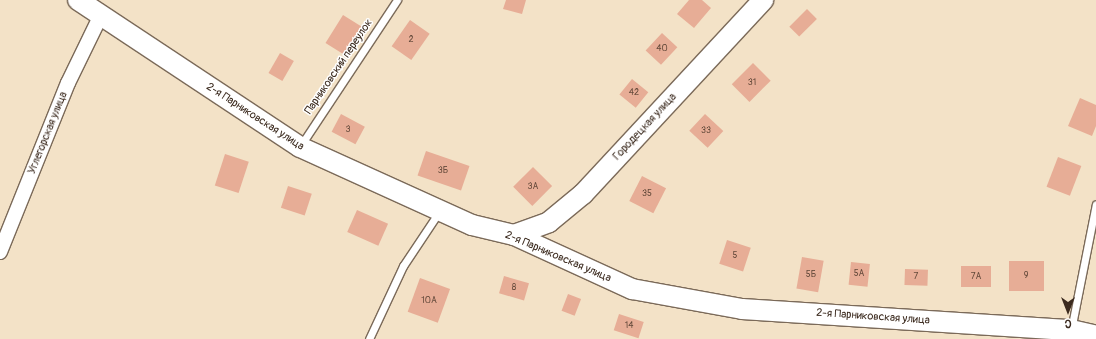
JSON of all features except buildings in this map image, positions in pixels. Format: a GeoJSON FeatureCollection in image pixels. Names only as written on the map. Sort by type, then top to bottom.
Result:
{"type":"FeatureCollection","features":[{"type":"Feature","properties":{"kind":"street","name":"2-я Парниковская улица"},"geometry":{"type":"LineString","coordinates":[[78,0],[300,147],[472,225],[514,235],[632,289],[742,309],[1071,330],[1094,337]]}},
{"type":"Feature","properties":{"kind":"street","name":"Городецкая улица"},"geometry":{"type":"LineString","coordinates":[[514,235],[549,222],[583,194],[763,0]]}},
{"type":"Feature","properties":{"kind":"street","name":"Углегорская улица"},"geometry":{"type":"LineString","coordinates":[[0,252],[68,83],[101,15]]}},
{"type":"Feature","properties":{"kind":"lane","name":"Парниковский переулок"},"geometry":{"type":"LineString","coordinates":[[300,147],[397,0]]}},
{"type":"Feature","properties":{"kind":"lane"},"geometry":{"type":"LineString","coordinates":[[1071,330],[1096,204]]}},
{"type":"Feature","properties":{"kind":"lane"},"geometry":{"type":"LineString","coordinates":[[369,339],[404,266],[440,211]]}}]}
